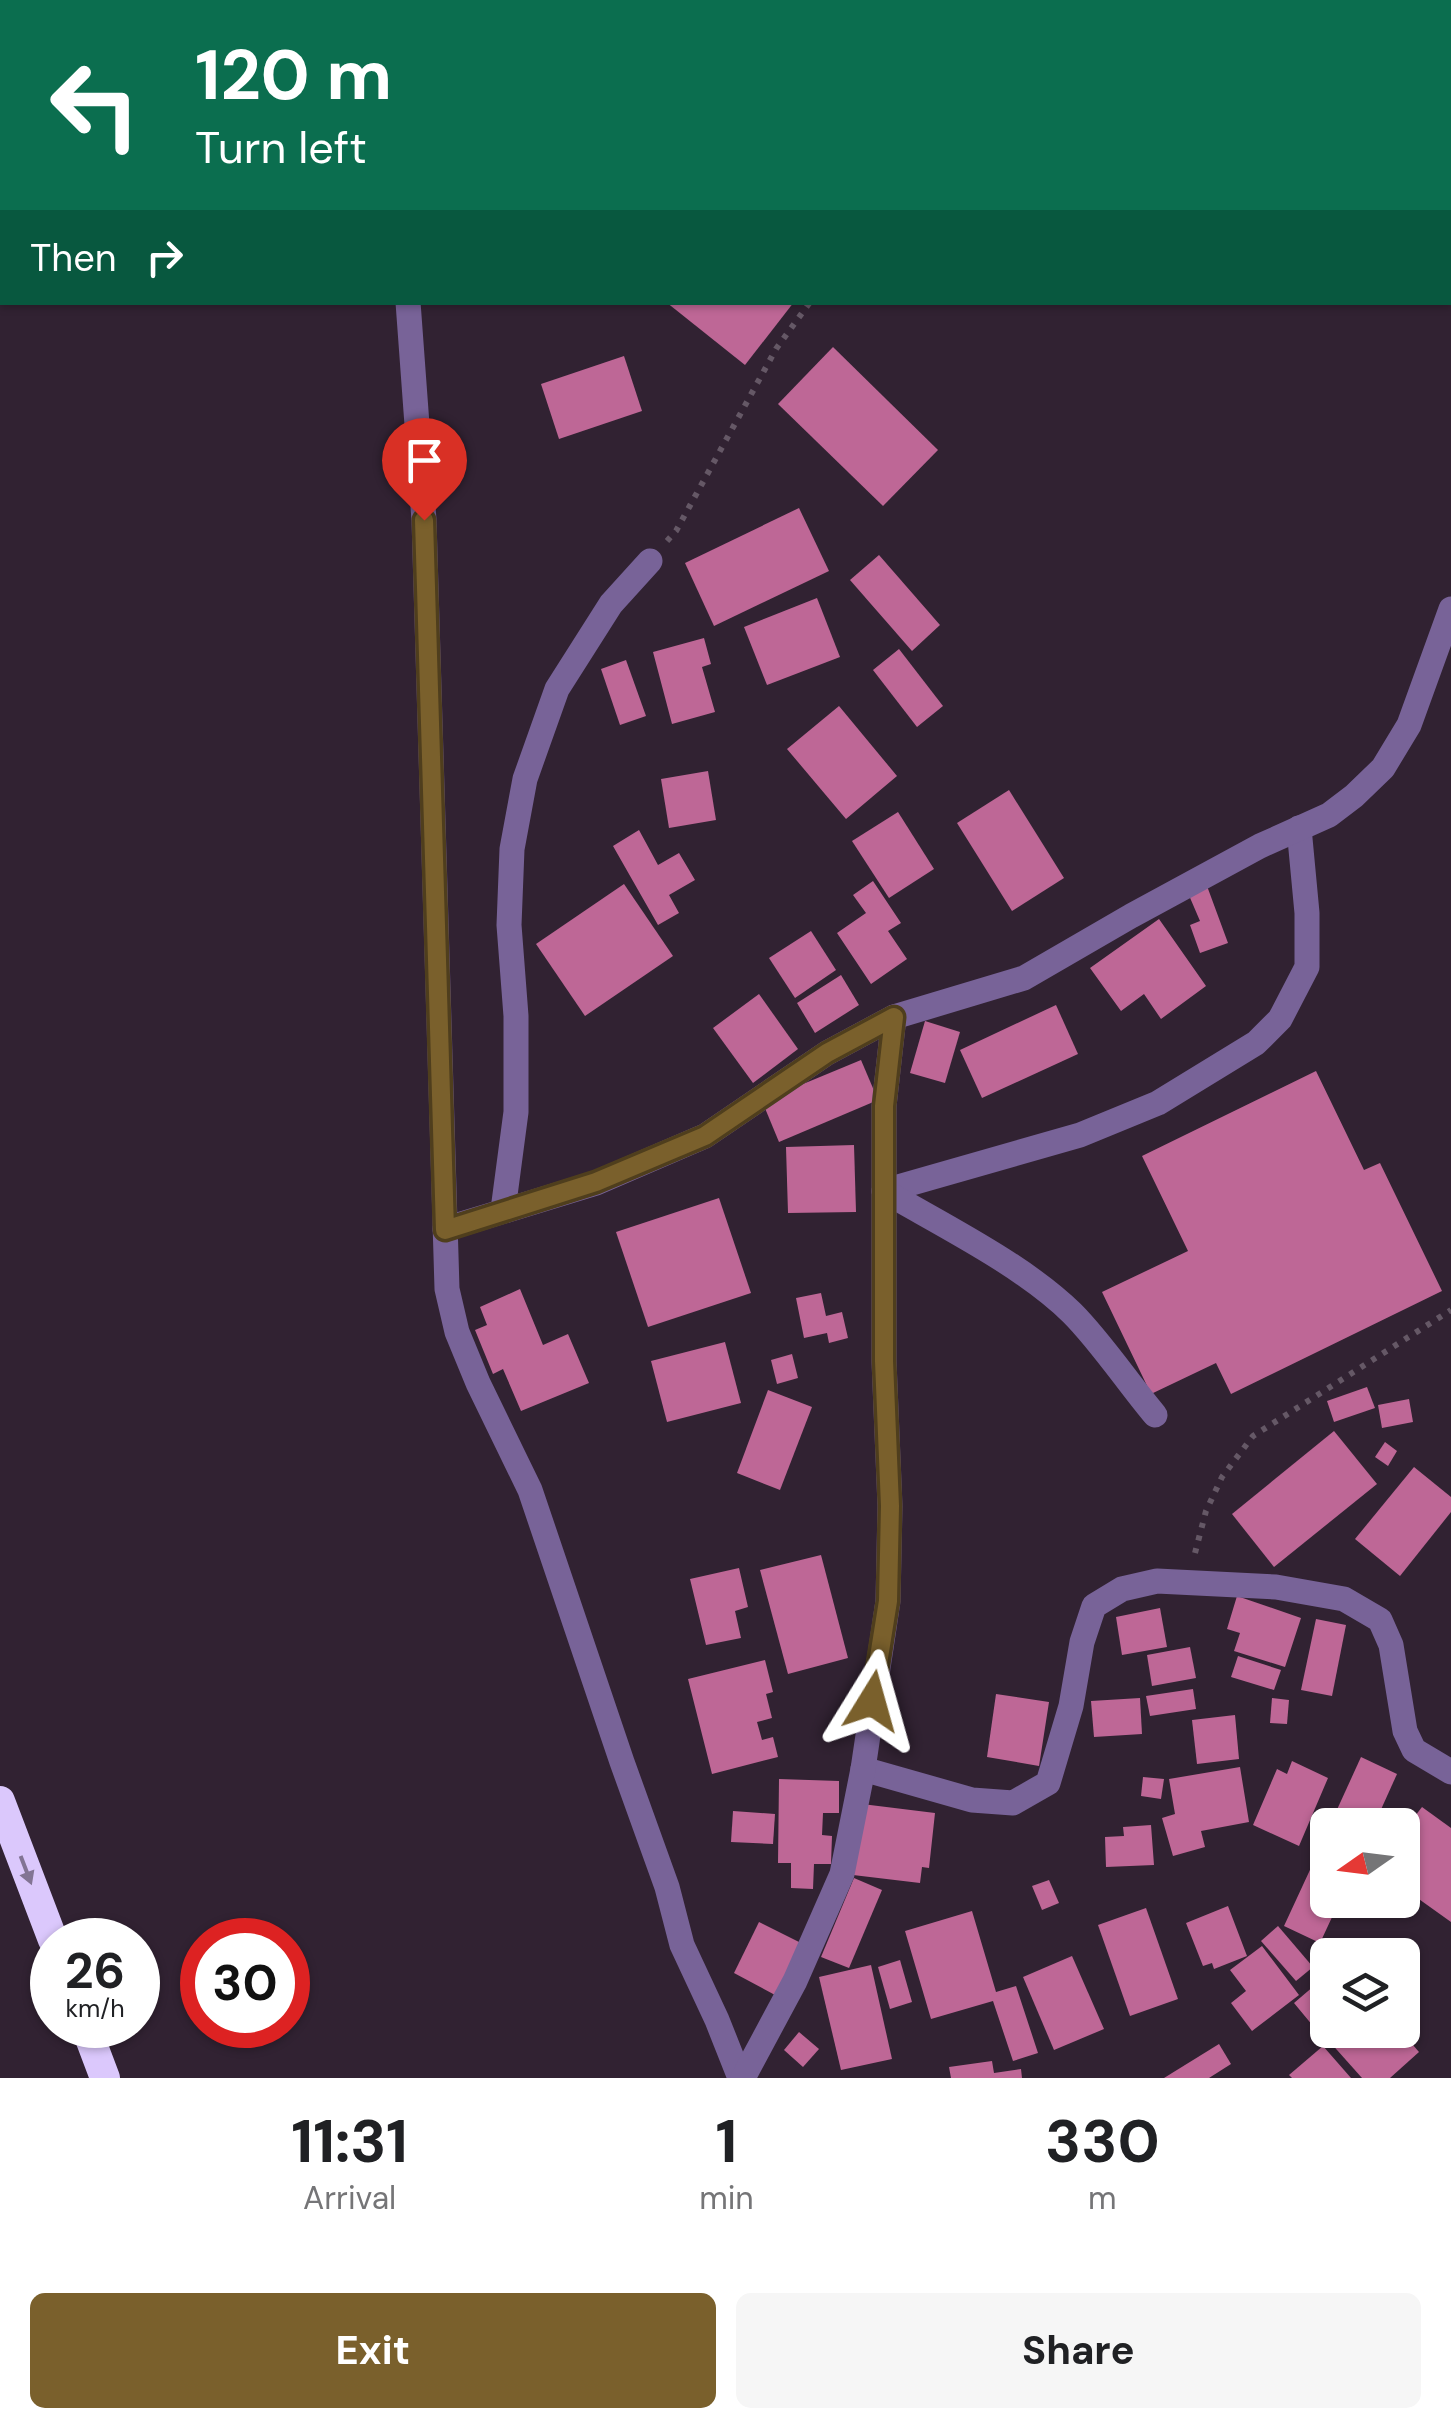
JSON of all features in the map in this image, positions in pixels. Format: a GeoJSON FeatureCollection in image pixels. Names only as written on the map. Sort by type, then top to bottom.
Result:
{"type":"FeatureCollection","features":[{"type":"Feature","properties":{"kind":"highway"},"geometry":{"type":"LineString","coordinates":[[0,1801],[45,1918]]}},
{"type":"Feature","properties":{"kind":"highway"},"geometry":{"type":"LineString","coordinates":[[94,2048],[105,2078]]}},
{"type":"Feature","properties":{"kind":"street"},"geometry":{"type":"LineString","coordinates":[[408,305],[424,520],[447,1289],[457,1332],[478,1383],[530,1490],[667,1887],[682,1945],[742,2078]]}},
{"type":"Feature","properties":{"kind":"street"},"geometry":{"type":"LineString","coordinates":[[503,1210],[516,1112],[510,887],[512,850],[525,779],[556,690],[612,604],[650,561]]}},
{"type":"Feature","properties":{"kind":"street"},"geometry":{"type":"LineString","coordinates":[[445,1230],[596,1182],[705,1136],[827,1053],[894,1017],[1024,978],[1260,846],[1328,815],[1382,768],[1409,724],[1451,609]]}},
{"type":"Feature","properties":{"kind":"street"},"geometry":{"type":"LineString","coordinates":[[884,1192],[1080,1135],[1158,1104],[1256,1043],[1280,1018],[1307,967],[1300,828]]}},
{"type":"Feature","properties":{"kind":"street"},"geometry":{"type":"LineString","coordinates":[[742,2078],[795,1980],[842,1874],[863,1768],[888,1601],[884,1106],[894,1017]]}},
{"type":"Feature","properties":{"kind":"street"},"geometry":{"type":"LineString","coordinates":[[884,1192],[1051,1295],[1074,1316],[1154,1415]]}},
{"type":"Feature","properties":{"kind":"street"},"geometry":{"type":"LineString","coordinates":[[863,1768],[972,1800],[1013,1803],[1048,1783],[1094,1606],[1122,1590],[1157,1581],[1276,1587],[1344,1599],[1380,1620],[1390,1645],[1406,1731],[1414,1750],[1451,1772]]}},
{"type":"Feature","properties":{"kind":"path"},"geometry":{"type":"LineString","coordinates":[[650,561],[676,531],[776,349],[808,305]]}},
{"type":"Feature","properties":{"kind":"path"},"geometry":{"type":"LineString","coordinates":[[1187,1584],[1206,1511],[1222,1476],[1253,1436],[1451,1310]]}},
{"type":"Feature","properties":{"kind":"building"},"geometry":{"type":"Polygon","coordinates":[[[670,305],[792,305],[745,365],[670,305]]]}},
{"type":"Feature","properties":{"kind":"building"},"geometry":{"type":"Polygon","coordinates":[[[833,347],[938,450],[883,506],[778,404],[833,347]]]}},
{"type":"Feature","properties":{"kind":"building"},"geometry":{"type":"Polygon","coordinates":[[[624,356],[642,411],[559,439],[541,384],[624,356]]]}},
{"type":"Feature","properties":{"kind":"building"},"geometry":{"type":"Polygon","coordinates":[[[799,508],[829,571],[714,626],[685,563],[799,508]]]}},
{"type":"Feature","properties":{"kind":"building"},"geometry":{"type":"Polygon","coordinates":[[[879,555],[940,625],[912,651],[850,580],[879,555]]]}},
{"type":"Feature","properties":{"kind":"building"},"geometry":{"type":"Polygon","coordinates":[[[817,598],[840,657],[767,685],[744,627],[817,598]]]}},
{"type":"Feature","properties":{"kind":"building"},"geometry":{"type":"Polygon","coordinates":[[[704,638],[711,664],[702,667],[715,712],[672,724],[653,652],[704,638]]]}},
{"type":"Feature","properties":{"kind":"building"},"geometry":{"type":"Polygon","coordinates":[[[899,649],[943,706],[917,727],[873,670],[899,649]]]}},
{"type":"Feature","properties":{"kind":"building"},"geometry":{"type":"Polygon","coordinates":[[[626,660],[646,716],[620,725],[601,669],[626,660]]]}},
{"type":"Feature","properties":{"kind":"building"},"geometry":{"type":"Polygon","coordinates":[[[839,706],[897,776],[846,819],[787,749],[839,706]]]}},
{"type":"Feature","properties":{"kind":"building"},"geometry":{"type":"Polygon","coordinates":[[[708,771],[716,820],[669,828],[661,779],[708,771]]]}},
{"type":"Feature","properties":{"kind":"building"},"geometry":{"type":"Polygon","coordinates":[[[1009,790],[1064,878],[1012,911],[957,823],[1009,790]]]}},
{"type":"Feature","properties":{"kind":"building"},"geometry":{"type":"Polygon","coordinates":[[[898,812],[934,869],[889,898],[852,841],[898,812]]]}},
{"type":"Feature","properties":{"kind":"building"},"geometry":{"type":"Polygon","coordinates":[[[639,830],[658,865],[679,853],[695,880],[669,895],[679,913],[658,925],[613,846],[639,830]]]}},
{"type":"Feature","properties":{"kind":"building"},"geometry":{"type":"Polygon","coordinates":[[[873,881],[901,923],[888,931],[907,959],[871,984],[837,933],[866,913],[853,895],[873,881]]]}},
{"type":"Feature","properties":{"kind":"building"},"geometry":{"type":"Polygon","coordinates":[[[624,884],[673,956],[585,1016],[536,944],[624,884]]]}},
{"type":"Feature","properties":{"kind":"building"},"geometry":{"type":"Polygon","coordinates":[[[1207,886],[1228,943],[1200,953],[1190,925],[1200,921],[1188,893],[1207,886]]]}},
{"type":"Feature","properties":{"kind":"building"},"geometry":{"type":"Polygon","coordinates":[[[1159,919],[1206,986],[1161,1019],[1144,994],[1121,1011],[1090,968],[1159,919]]]}},
{"type":"Feature","properties":{"kind":"building"},"geometry":{"type":"Polygon","coordinates":[[[811,931],[836,970],[795,998],[769,958],[811,931]]]}},
{"type":"Feature","properties":{"kind":"building"},"geometry":{"type":"Polygon","coordinates":[[[841,975],[859,1005],[815,1033],[797,1003],[841,975]]]}},
{"type":"Feature","properties":{"kind":"building"},"geometry":{"type":"Polygon","coordinates":[[[759,994],[798,1049],[753,1083],[713,1028],[759,994]]]}},
{"type":"Feature","properties":{"kind":"building"},"geometry":{"type":"Polygon","coordinates":[[[1056,1005],[1078,1054],[982,1098],[960,1050],[1056,1005]]]}},
{"type":"Feature","properties":{"kind":"building"},"geometry":{"type":"Polygon","coordinates":[[[925,1021],[960,1032],[945,1083],[910,1073],[925,1021]]]}},
{"type":"Feature","properties":{"kind":"building"},"geometry":{"type":"Polygon","coordinates":[[[861,1060],[878,1100],[779,1142],[762,1101],[861,1060]]]}},
{"type":"Feature","properties":{"kind":"building"},"geometry":{"type":"Polygon","coordinates":[[[1316,1071],[1364,1170],[1380,1163],[1442,1291],[1231,1394],[1216,1363],[1151,1394],[1102,1292],[1188,1251],[1142,1156],[1316,1071]]]}},
{"type":"Feature","properties":{"kind":"building"},"geometry":{"type":"Polygon","coordinates":[[[854,1145],[856,1212],[788,1213],[786,1147],[854,1145]]]}},
{"type":"Feature","properties":{"kind":"building"},"geometry":{"type":"Polygon","coordinates":[[[719,1198],[751,1293],[648,1327],[616,1232],[719,1198]]]}},
{"type":"Feature","properties":{"kind":"building"},"geometry":{"type":"Polygon","coordinates":[[[520,1289],[543,1345],[568,1334],[589,1383],[521,1411],[503,1369],[493,1374],[475,1330],[487,1325],[480,1307],[520,1289]]]}},
{"type":"Feature","properties":{"kind":"building"},"geometry":{"type":"Polygon","coordinates":[[[821,1293],[826,1316],[842,1312],[848,1338],[829,1343],[827,1333],[804,1338],[796,1298],[821,1293]]]}},
{"type":"Feature","properties":{"kind":"building"},"geometry":{"type":"Polygon","coordinates":[[[725,1342],[741,1403],[667,1422],[651,1361],[725,1342]]]}},
{"type":"Feature","properties":{"kind":"building"},"geometry":{"type":"Polygon","coordinates":[[[792,1354],[798,1378],[777,1384],[771,1360],[792,1354]]]}},
{"type":"Feature","properties":{"kind":"building"},"geometry":{"type":"Polygon","coordinates":[[[1367,1387],[1375,1408],[1334,1422],[1327,1401],[1367,1387]]]}},
{"type":"Feature","properties":{"kind":"building"},"geometry":{"type":"Polygon","coordinates":[[[768,1390],[812,1407],[780,1490],[737,1473],[768,1390]]]}},
{"type":"Feature","properties":{"kind":"building"},"geometry":{"type":"Polygon","coordinates":[[[1409,1399],[1413,1422],[1382,1428],[1378,1405],[1409,1399]]]}},
{"type":"Feature","properties":{"kind":"building"},"geometry":{"type":"Polygon","coordinates":[[[1334,1431],[1377,1484],[1274,1567],[1232,1514],[1334,1431]]]}},
{"type":"Feature","properties":{"kind":"building"},"geometry":{"type":"Polygon","coordinates":[[[1385,1442],[1397,1451],[1388,1466],[1375,1457],[1385,1442]]]}},
{"type":"Feature","properties":{"kind":"building"},"geometry":{"type":"Polygon","coordinates":[[[1414,1467],[1451,1497],[1451,1512],[1400,1576],[1355,1539],[1414,1467]]]}},
{"type":"Feature","properties":{"kind":"building"},"geometry":{"type":"Polygon","coordinates":[[[821,1555],[848,1658],[788,1674],[760,1570],[821,1555]]]}},
{"type":"Feature","properties":{"kind":"building"},"geometry":{"type":"Polygon","coordinates":[[[739,1568],[748,1607],[735,1611],[741,1638],[706,1645],[690,1579],[739,1568]]]}},
{"type":"Feature","properties":{"kind":"building"},"geometry":{"type":"Polygon","coordinates":[[[1237,1596],[1301,1618],[1285,1667],[1234,1651],[1240,1633],[1227,1629],[1237,1596]]]}},
{"type":"Feature","properties":{"kind":"building"},"geometry":{"type":"Polygon","coordinates":[[[1160,1608],[1167,1647],[1122,1655],[1116,1617],[1160,1608]]]}},
{"type":"Feature","properties":{"kind":"building"},"geometry":{"type":"Polygon","coordinates":[[[1316,1619],[1346,1625],[1332,1696],[1301,1690],[1316,1619]]]}},
{"type":"Feature","properties":{"kind":"building"},"geometry":{"type":"Polygon","coordinates":[[[1190,1647],[1196,1678],[1152,1686],[1147,1655],[1190,1647]]]}},
{"type":"Feature","properties":{"kind":"building"},"geometry":{"type":"Polygon","coordinates":[[[1238,1656],[1281,1670],[1274,1690],[1231,1677],[1238,1656]]]}},
{"type":"Feature","properties":{"kind":"building"},"geometry":{"type":"Polygon","coordinates":[[[765,1660],[773,1692],[766,1694],[772,1718],[757,1722],[762,1740],[773,1737],[778,1757],[712,1774],[688,1679],[765,1660]]]}},
{"type":"Feature","properties":{"kind":"building"},"geometry":{"type":"Polygon","coordinates":[[[1193,1689],[1196,1709],[1150,1716],[1146,1696],[1193,1689]]]}},
{"type":"Feature","properties":{"kind":"building"},"geometry":{"type":"Polygon","coordinates":[[[996,1694],[1049,1702],[1039,1766],[987,1757],[996,1694]]]}},
{"type":"Feature","properties":{"kind":"building"},"geometry":{"type":"Polygon","coordinates":[[[1140,1698],[1142,1734],[1094,1737],[1091,1701],[1140,1698]]]}},
{"type":"Feature","properties":{"kind":"building"},"geometry":{"type":"Polygon","coordinates":[[[1272,1698],[1289,1700],[1287,1724],[1270,1723],[1272,1698]]]}},
{"type":"Feature","properties":{"kind":"building"},"geometry":{"type":"Polygon","coordinates":[[[1235,1715],[1239,1759],[1197,1764],[1192,1720],[1235,1715]]]}},
{"type":"Feature","properties":{"kind":"building"},"geometry":{"type":"Polygon","coordinates":[[[1361,1757],[1397,1774],[1382,1808],[1338,1808],[1361,1757]]]}},
{"type":"Feature","properties":{"kind":"building"},"geometry":{"type":"Polygon","coordinates":[[[1292,1761],[1328,1778],[1315,1808],[1310,1808],[1310,1820],[1299,1846],[1253,1825],[1277,1769],[1287,1774],[1292,1761]]]}},
{"type":"Feature","properties":{"kind":"building"},"geometry":{"type":"Polygon","coordinates":[[[1240,1767],[1249,1822],[1201,1831],[1205,1847],[1173,1856],[1162,1818],[1175,1814],[1169,1779],[1240,1767]]]}},
{"type":"Feature","properties":{"kind":"building"},"geometry":{"type":"Polygon","coordinates":[[[1143,1777],[1164,1779],[1161,1799],[1141,1796],[1143,1777]]]}},
{"type":"Feature","properties":{"kind":"building"},"geometry":{"type":"Polygon","coordinates":[[[779,1779],[839,1781],[839,1813],[823,1813],[822,1835],[832,1836],[831,1864],[814,1864],[813,1889],[791,1888],[791,1863],[778,1863],[779,1779]]]}},
{"type":"Feature","properties":{"kind":"building"},"geometry":{"type":"Polygon","coordinates":[[[862,1804],[935,1813],[929,1868],[922,1867],[920,1883],[853,1875],[862,1804]]]}},
{"type":"Feature","properties":{"kind":"building"},"geometry":{"type":"Polygon","coordinates":[[[1422,1807],[1451,1828],[1451,1922],[1420,1900],[1422,1807]]]}},
{"type":"Feature","properties":{"kind":"building"},"geometry":{"type":"Polygon","coordinates":[[[733,1811],[775,1814],[773,1844],[731,1842],[733,1811]]]}},
{"type":"Feature","properties":{"kind":"building"},"geometry":{"type":"Polygon","coordinates":[[[1151,1825],[1154,1865],[1106,1867],[1105,1837],[1124,1836],[1123,1827],[1151,1825]]]}},
{"type":"Feature","properties":{"kind":"building"},"geometry":{"type":"Polygon","coordinates":[[[1310,1870],[1310,1918],[1332,1918],[1322,1938],[1310,1938],[1284,1926],[1310,1870]]]}},
{"type":"Feature","properties":{"kind":"building"},"geometry":{"type":"Polygon","coordinates":[[[854,1878],[882,1890],[849,1968],[821,1957],[854,1878]]]}},
{"type":"Feature","properties":{"kind":"building"},"geometry":{"type":"Polygon","coordinates":[[[1049,1880],[1059,1903],[1042,1910],[1032,1886],[1049,1880]]]}},
{"type":"Feature","properties":{"kind":"building"},"geometry":{"type":"Polygon","coordinates":[[[1228,1906],[1247,1956],[1214,1969],[1212,1963],[1203,1966],[1186,1923],[1228,1906]]]}},
{"type":"Feature","properties":{"kind":"building"},"geometry":{"type":"Polygon","coordinates":[[[1146,1908],[1178,1999],[1130,2016],[1098,1925],[1146,1908]]]}},
{"type":"Feature","properties":{"kind":"building"},"geometry":{"type":"Polygon","coordinates":[[[972,1911],[996,1992],[1016,1986],[1038,2053],[1013,2061],[993,2001],[931,2019],[905,1931],[972,1911]]]}},
{"type":"Feature","properties":{"kind":"building"},"geometry":{"type":"Polygon","coordinates":[[[759,1922],[801,1943],[775,1995],[734,1973],[759,1922]]]}},
{"type":"Feature","properties":{"kind":"building"},"geometry":{"type":"Polygon","coordinates":[[[1278,1926],[1310,1963],[1310,1969],[1296,1981],[1261,1941],[1278,1926]]]}},
{"type":"Feature","properties":{"kind":"building"},"geometry":{"type":"Polygon","coordinates":[[[1262,1946],[1299,1995],[1252,2031],[1231,2003],[1246,1991],[1230,1970],[1262,1946]]]}},
{"type":"Feature","properties":{"kind":"building"},"geometry":{"type":"Polygon","coordinates":[[[1072,1956],[1104,2029],[1054,2050],[1023,1977],[1072,1956]]]}},
{"type":"Feature","properties":{"kind":"building"},"geometry":{"type":"Polygon","coordinates":[[[900,1960],[912,2002],[890,2009],[878,1967],[900,1960]]]}},
{"type":"Feature","properties":{"kind":"building"},"geometry":{"type":"Polygon","coordinates":[[[871,1965],[892,2059],[841,2070],[819,1977],[871,1965]]]}},
{"type":"Feature","properties":{"kind":"building"},"geometry":{"type":"Polygon","coordinates":[[[1310,1989],[1310,2022],[1294,2003],[1310,1989]]]}},
{"type":"Feature","properties":{"kind":"building"},"geometry":{"type":"Polygon","coordinates":[[[799,2032],[819,2049],[803,2067],[784,2050],[799,2032]]]}},
{"type":"Feature","properties":{"kind":"building"},"geometry":{"type":"Polygon","coordinates":[[[1219,2044],[1231,2064],[1209,2078],[1164,2078],[1219,2044]]]}},
{"type":"Feature","properties":{"kind":"building"},"geometry":{"type":"Polygon","coordinates":[[[1325,2048],[1351,2078],[1292,2078],[1289,2075],[1325,2048]]]}},
{"type":"Feature","properties":{"kind":"building"},"geometry":{"type":"Polygon","coordinates":[[[1335,2048],[1416,2048],[1419,2052],[1390,2078],[1362,2078],[1335,2048]]]}},
{"type":"Feature","properties":{"kind":"building"},"geometry":{"type":"Polygon","coordinates":[[[992,2061],[994,2073],[1021,2069],[1022,2078],[951,2078],[949,2067],[992,2061]]]}},
{"type":"Feature","properties":{"kind":"route"},"geometry":{"type":"LineString","coordinates":[[424,520],[445,1230],[596,1182],[705,1136],[827,1053],[894,1017],[884,1106],[888,1601],[872,1701]]}}]}
